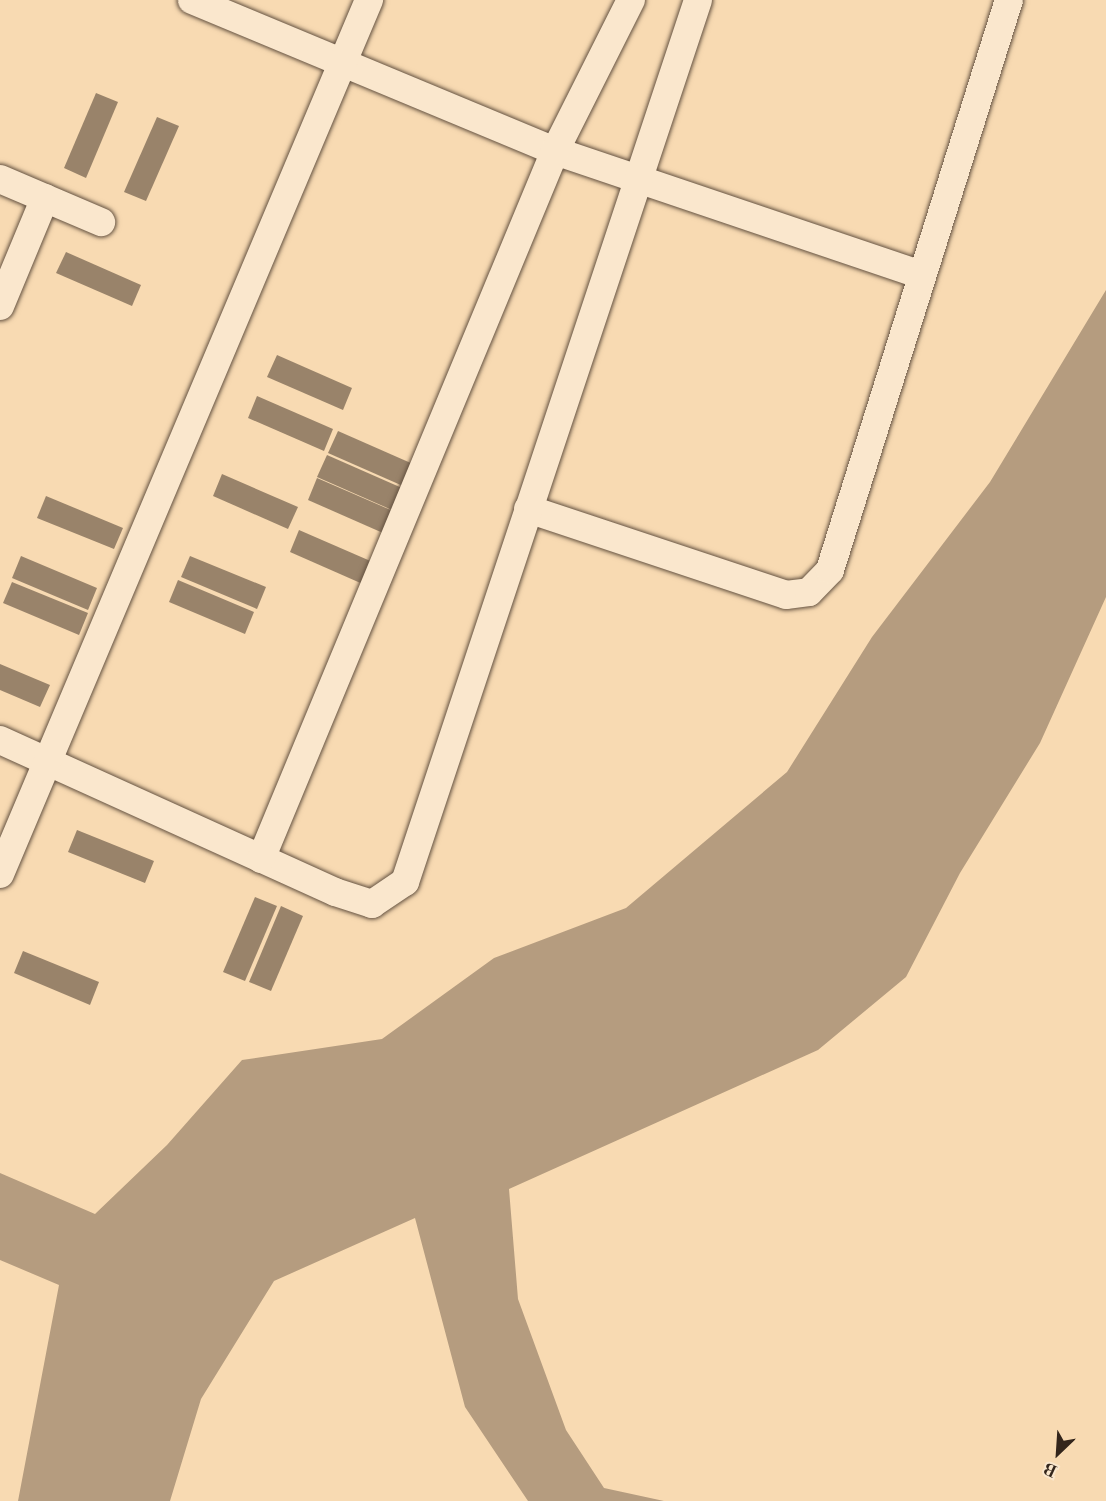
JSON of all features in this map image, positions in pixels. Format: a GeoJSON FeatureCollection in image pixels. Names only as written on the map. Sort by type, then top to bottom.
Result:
{"type":"FeatureCollection","features":[{"type":"Feature","properties":{"kind":"street"},"geometry":{"type":"LineString","coordinates":[[192,0],[340,66],[555,151],[919,274]]}},
{"type":"Feature","properties":{"kind":"street"},"geometry":{"type":"LineString","coordinates":[[0,874],[369,0]]}},
{"type":"Feature","properties":{"kind":"street"},"geometry":{"type":"LineString","coordinates":[[261,859],[555,151],[631,0]]}},
{"type":"Feature","properties":{"kind":"street"},"geometry":{"type":"LineString","coordinates":[[0,740],[47,759],[261,859],[372,904],[405,882],[528,509],[640,181],[698,0]]}},
{"type":"Feature","properties":{"kind":"street"},"geometry":{"type":"LineString","coordinates":[[528,509],[786,595],[809,592],[830,570],[919,274],[1009,0]]}},
{"type":"Feature","properties":{"kind":"street"},"geometry":{"type":"LineString","coordinates":[[0,179],[101,222]]}},
{"type":"Feature","properties":{"kind":"street"},"geometry":{"type":"LineString","coordinates":[[0,306],[45,198]]}},
{"type":"Feature","properties":{"kind":"shaded area"},"geometry":{"type":"Polygon","coordinates":[[[1106,290],[1106,597],[1040,743],[960,873],[906,977],[818,1050],[509,1189],[518,1299],[566,1430],[604,1488],[664,1501],[528,1501],[465,1407],[415,1218],[274,1281],[201,1399],[170,1501],[18,1501],[59,1285],[0,1260],[0,1173],[95,1214],[167,1145],[242,1060],[382,1039],[494,958],[626,908],[787,772],[872,637],[990,482],[1106,290]]]}},
{"type":"Feature","properties":{"kind":"building"},"geometry":{"type":"Polygon","coordinates":[[[96,93],[118,102],[86,178],[64,168],[96,93]]]}},
{"type":"Feature","properties":{"kind":"building"},"geometry":{"type":"Polygon","coordinates":[[[157,117],[179,126],[146,201],[124,192],[157,117]]]}},
{"type":"Feature","properties":{"kind":"building"},"geometry":{"type":"Polygon","coordinates":[[[66,252],[141,285],[132,306],[56,273],[66,252]]]}},
{"type":"Feature","properties":{"kind":"building"},"geometry":{"type":"Polygon","coordinates":[[[277,355],[352,388],[343,410],[267,377],[277,355]]]}},
{"type":"Feature","properties":{"kind":"building"},"geometry":{"type":"Polygon","coordinates":[[[257,396],[333,429],[324,451],[248,418],[257,396]]]}},
{"type":"Feature","properties":{"kind":"building"},"geometry":{"type":"Polygon","coordinates":[[[338,431],[413,464],[403,486],[328,453],[338,431]]]}},
{"type":"Feature","properties":{"kind":"building"},"geometry":{"type":"Polygon","coordinates":[[[327,455],[402,488],[392,510],[317,477],[327,455]]]}},
{"type":"Feature","properties":{"kind":"building"},"geometry":{"type":"Polygon","coordinates":[[[222,474],[298,507],[288,529],[213,496],[222,474]]]}},
{"type":"Feature","properties":{"kind":"building"},"geometry":{"type":"Polygon","coordinates":[[[317,478],[393,511],[383,533],[308,500],[317,478]]]}},
{"type":"Feature","properties":{"kind":"building"},"geometry":{"type":"Polygon","coordinates":[[[46,496],[123,528],[114,549],[37,518],[46,496]]]}},
{"type":"Feature","properties":{"kind":"building"},"geometry":{"type":"Polygon","coordinates":[[[299,530],[375,563],[365,585],[290,552],[299,530]]]}},
{"type":"Feature","properties":{"kind":"building"},"geometry":{"type":"Polygon","coordinates":[[[21,556],[97,588],[88,610],[12,578],[21,556]]]}},
{"type":"Feature","properties":{"kind":"building"},"geometry":{"type":"Polygon","coordinates":[[[190,556],[266,587],[257,609],[181,577],[190,556]]]}},
{"type":"Feature","properties":{"kind":"building"},"geometry":{"type":"Polygon","coordinates":[[[178,580],[254,612],[245,634],[169,602],[178,580]]]}},
{"type":"Feature","properties":{"kind":"building"},"geometry":{"type":"Polygon","coordinates":[[[12,582],[88,613],[79,635],[3,603],[12,582]]]}},
{"type":"Feature","properties":{"kind":"building"},"geometry":{"type":"Polygon","coordinates":[[[0,664],[50,685],[40,707],[0,690],[0,664]]]}},
{"type":"Feature","properties":{"kind":"building"},"geometry":{"type":"Polygon","coordinates":[[[77,830],[154,861],[145,883],[68,852],[77,830]]]}},
{"type":"Feature","properties":{"kind":"building"},"geometry":{"type":"Polygon","coordinates":[[[255,897],[277,906],[245,981],[223,972],[255,897]]]}},
{"type":"Feature","properties":{"kind":"building"},"geometry":{"type":"Polygon","coordinates":[[[281,906],[303,916],[271,991],[249,982],[281,906]]]}},
{"type":"Feature","properties":{"kind":"building"},"geometry":{"type":"Polygon","coordinates":[[[23,951],[99,982],[90,1005],[14,973],[23,951]]]}}]}
